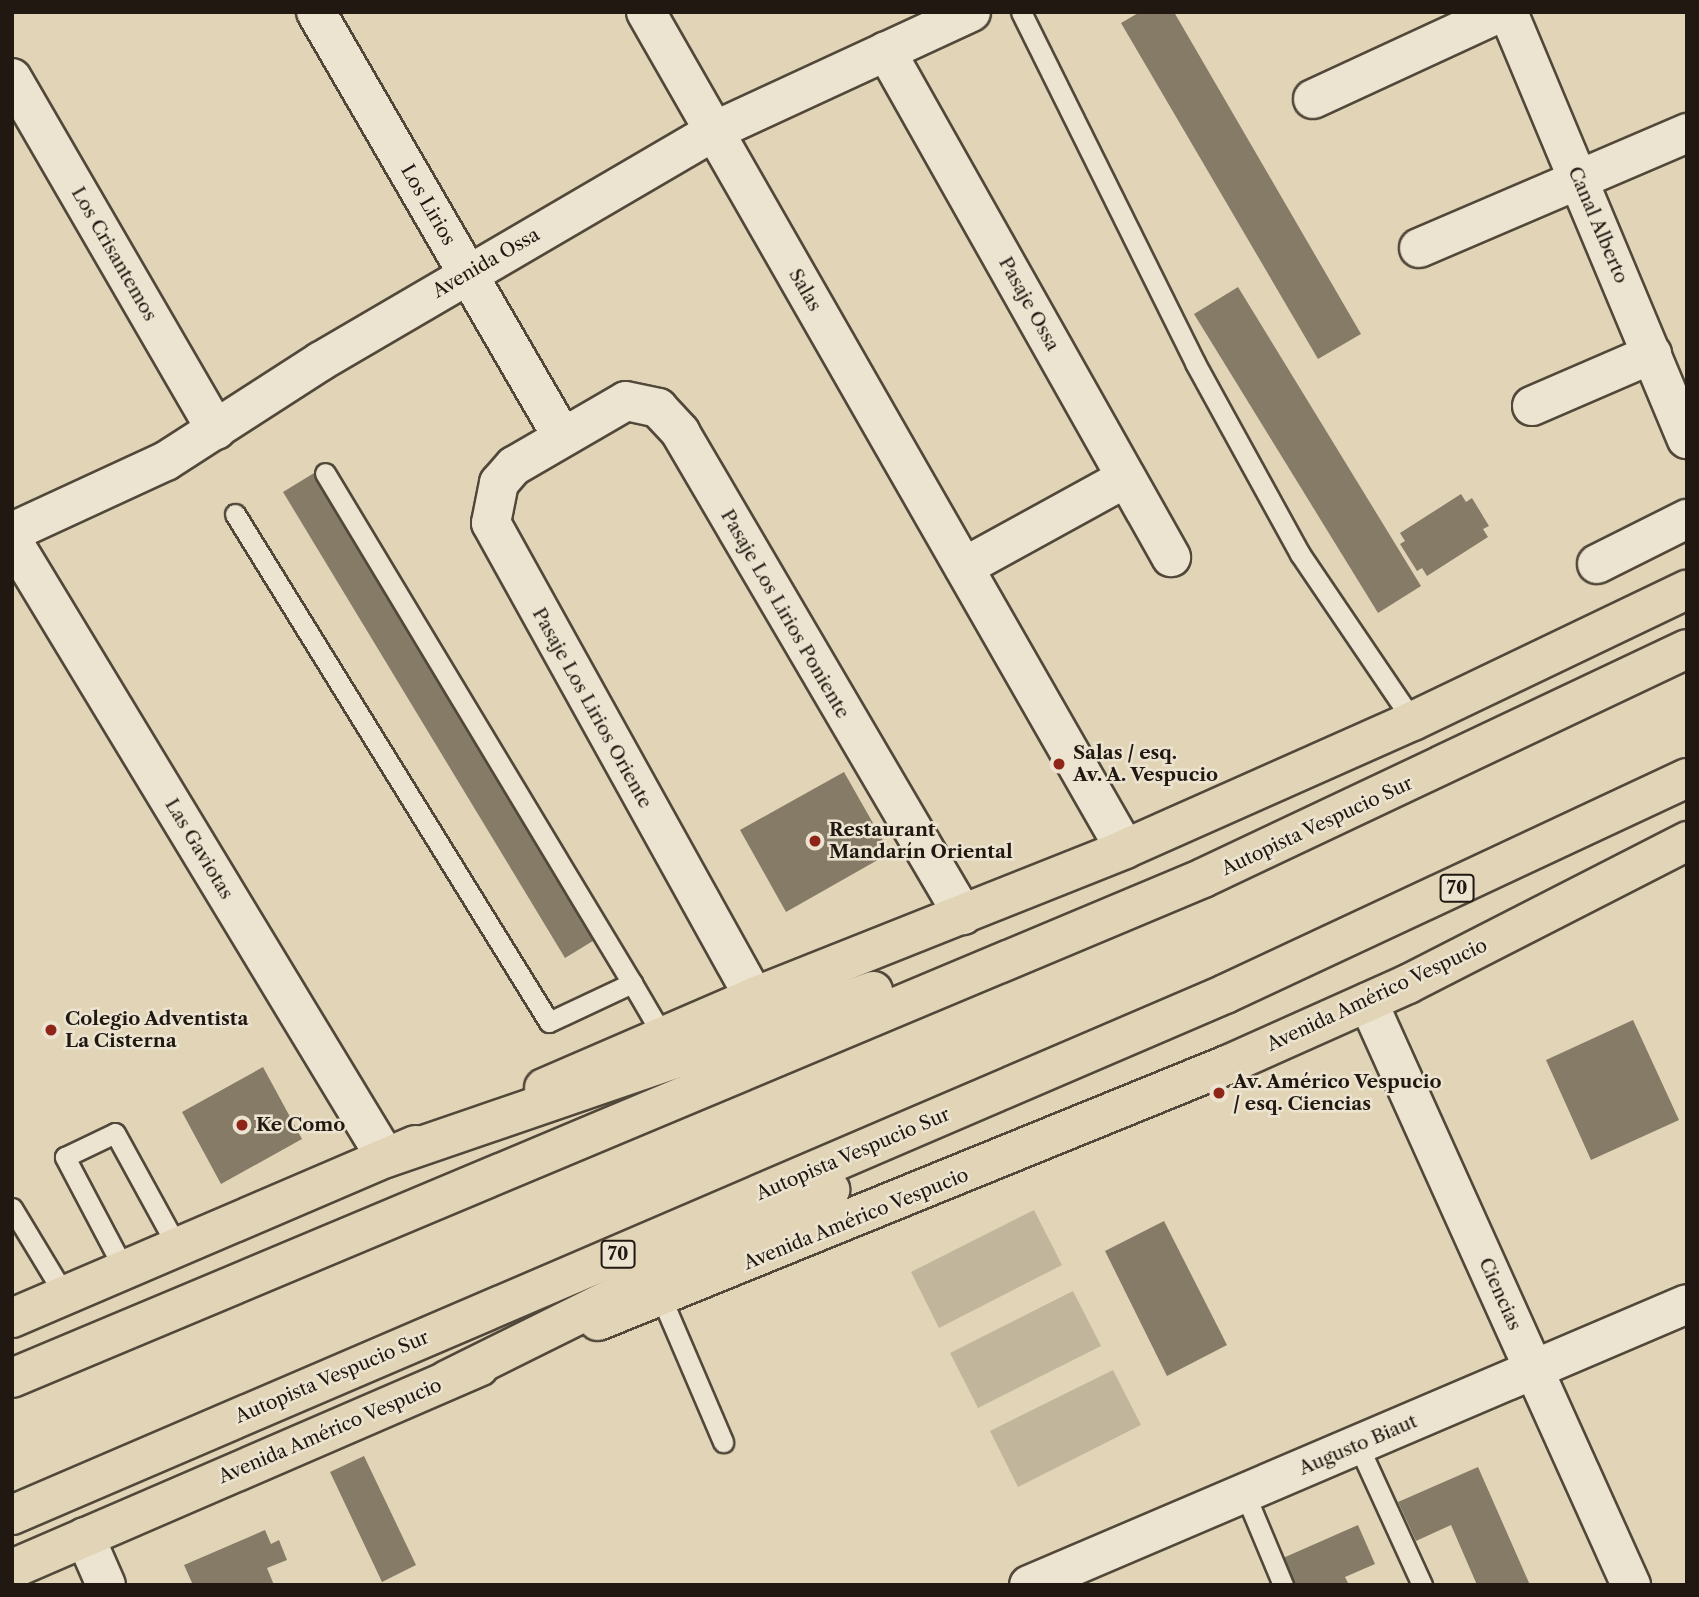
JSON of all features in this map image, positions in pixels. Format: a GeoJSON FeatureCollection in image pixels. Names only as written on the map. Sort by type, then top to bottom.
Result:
{"type":"FeatureCollection","features":[{"type":"Feature","properties":{"kind":"main road"},"geometry":{"type":"LineString","coordinates":[[12,1318],[754,997],[1125,849],[1413,721],[1687,590]]}},
{"type":"Feature","properties":{"kind":"main road","name":"Autopista Vespucio Sur"},"geometry":{"type":"LineString","coordinates":[[12,1378],[1203,878],[1687,649]]}},
{"type":"Feature","properties":{"kind":"main road","name":"Autopista Vespucio Sur"},"geometry":{"type":"LineString","coordinates":[[12,1515],[1225,994],[1687,778]]}},
{"type":"Feature","properties":{"kind":"main road","name":"Avenida Américo Vespucio"},"geometry":{"type":"LineString","coordinates":[[12,1569],[447,1380],[1088,1125],[1368,1002],[1687,841]]}},
{"type":"Feature","properties":{"kind":"main road"},"geometry":{"type":"LineString","coordinates":[[386,1158],[1203,878]]}},
{"type":"Feature","properties":{"kind":"main road"},"geometry":{"type":"LineString","coordinates":[[447,1380],[1225,994]]}},
{"type":"Feature","properties":{"kind":"street","name":"Los Lirios"},"geometry":{"type":"LineString","coordinates":[[316,12],[561,435]]}},
{"type":"Feature","properties":{"kind":"street","name":"Salas"},"geometry":{"type":"LineString","coordinates":[[646,12],[1125,849]]}},
{"type":"Feature","properties":{"kind":"street","name":"Avenida Ossa"},"geometry":{"type":"LineString","coordinates":[[12,532],[133,479],[467,274],[714,131],[971,12]]}},
{"type":"Feature","properties":{"kind":"street"},"geometry":{"type":"LineString","coordinates":[[1313,99],[1501,12]]}},
{"type":"Feature","properties":{"kind":"street","name":"Canal Alberto"},"geometry":{"type":"LineString","coordinates":[[1508,12],[1687,439]]}},
{"type":"Feature","properties":{"kind":"street","name":"Pasaje Ossa"},"geometry":{"type":"LineString","coordinates":[[886,51],[1171,557]]}},
{"type":"Feature","properties":{"kind":"street","name":"Los Crisantemos"},"geometry":{"type":"LineString","coordinates":[[12,78],[216,430]]}},
{"type":"Feature","properties":{"kind":"street"},"geometry":{"type":"LineString","coordinates":[[1419,248],[1687,133]]}},
{"type":"Feature","properties":{"kind":"street"},"geometry":{"type":"LineString","coordinates":[[1531,406],[1653,354]]}},
{"type":"Feature","properties":{"kind":"street","name":"Pasaje Los Lirios Poniente"},"geometry":{"type":"LineString","coordinates":[[561,435],[626,401],[651,405],[670,419],[963,915]]}},
{"type":"Feature","properties":{"kind":"street","name":"Pasaje Los Lirios Oriente"},"geometry":{"type":"LineString","coordinates":[[561,435],[514,466],[499,483],[491,523],[754,997]]}},
{"type":"Feature","properties":{"kind":"street"},"geometry":{"type":"LineString","coordinates":[[964,568],[1126,478]]}},
{"type":"Feature","properties":{"kind":"street"},"geometry":{"type":"LineString","coordinates":[[1597,564],[1687,519]]}},
{"type":"Feature","properties":{"kind":"street","name":"Las Gaviotas"},"geometry":{"type":"LineString","coordinates":[[12,540],[386,1158]]}},
{"type":"Feature","properties":{"kind":"street","name":"Ciencias"},"geometry":{"type":"LineString","coordinates":[[1368,1002],[1631,1585]]}},
{"type":"Feature","properties":{"kind":"street","name":"Augusto Biaut"},"geometry":{"type":"LineString","coordinates":[[1029,1585],[1687,1304]]}},
{"type":"Feature","properties":{"kind":"street"},"geometry":{"type":"LineString","coordinates":[[85,1537],[106,1585]]}},
{"type":"Feature","properties":{"kind":"lane"},"geometry":{"type":"LineString","coordinates":[[1021,12],[1195,363],[1300,554],[1413,721]]}},
{"type":"Feature","properties":{"kind":"lane"},"geometry":{"type":"LineString","coordinates":[[325,473],[663,1036]]}},
{"type":"Feature","properties":{"kind":"lane"},"geometry":{"type":"LineString","coordinates":[[235,514],[549,1021],[632,984]]}},
{"type":"Feature","properties":{"kind":"lane"},"geometry":{"type":"LineString","coordinates":[[125,1271],[65,1157],[115,1133],[178,1248]]}},
{"type":"Feature","properties":{"kind":"lane"},"geometry":{"type":"LineString","coordinates":[[12,1208],[65,1296]]}},
{"type":"Feature","properties":{"kind":"lane"},"geometry":{"type":"LineString","coordinates":[[661,1297],[723,1442]]}},
{"type":"Feature","properties":{"kind":"lane"},"geometry":{"type":"LineString","coordinates":[[1358,1445],[1422,1585]]}},
{"type":"Feature","properties":{"kind":"lane"},"geometry":{"type":"LineString","coordinates":[[1244,1494],[1283,1585]]}},
{"type":"Feature","properties":{"kind":"shaded area"},"geometry":{"type":"Polygon","coordinates":[[[1034,1210],[1062,1265],[939,1328],[911,1272],[1034,1210]]]}},
{"type":"Feature","properties":{"kind":"shaded area"},"geometry":{"type":"Polygon","coordinates":[[[1073,1291],[1101,1346],[978,1408],[950,1353],[1073,1291]]]}},
{"type":"Feature","properties":{"kind":"shaded area"},"geometry":{"type":"Polygon","coordinates":[[[1113,1370],[1141,1425],[1018,1487],[990,1431],[1113,1370]]]}},
{"type":"Feature","properties":{"kind":"building"},"geometry":{"type":"Polygon","coordinates":[[[1140,12],[1174,12],[1361,334],[1318,359],[1121,23],[1140,12]]]}},
{"type":"Feature","properties":{"kind":"building"},"geometry":{"type":"Polygon","coordinates":[[[1238,287],[1421,586],[1378,613],[1194,314],[1238,287]]]}},
{"type":"Feature","properties":{"kind":"building"},"geometry":{"type":"Polygon","coordinates":[[[319,470],[601,936],[565,958],[283,492],[319,470]]]}},
{"type":"Feature","properties":{"kind":"building"},"geometry":{"type":"Polygon","coordinates":[[[1461,494],[1466,502],[1472,498],[1489,526],[1483,529],[1488,537],[1427,576],[1422,568],[1417,571],[1400,544],[1405,541],[1400,533],[1461,494]]]}},
{"type":"Feature","properties":{"kind":"building","name":"Restaurant Mandarín Oriental"},"geometry":{"type":"Polygon","coordinates":[[[844,772],[890,853],[786,912],[740,830],[844,772]]]}},
{"type":"Feature","properties":{"kind":"building"},"geometry":{"type":"Polygon","coordinates":[[[1633,1020],[1679,1120],[1591,1160],[1546,1060],[1633,1020]]]}},
{"type":"Feature","properties":{"kind":"building","name":"Ke Como"},"geometry":{"type":"Polygon","coordinates":[[[263,1067],[302,1139],[221,1184],[182,1112],[263,1067]]]}},
{"type":"Feature","properties":{"kind":"building"},"geometry":{"type":"Polygon","coordinates":[[[1164,1221],[1227,1345],[1167,1376],[1105,1251],[1164,1221]]]}},
{"type":"Feature","properties":{"kind":"building"},"geometry":{"type":"Polygon","coordinates":[[[364,1456],[416,1565],[382,1582],[330,1472],[364,1456]]]}},
{"type":"Feature","properties":{"kind":"building"},"geometry":{"type":"Polygon","coordinates":[[[1478,1467],[1530,1585],[1477,1585],[1451,1525],[1416,1541],[1398,1502],[1478,1467]]]}},
{"type":"Feature","properties":{"kind":"building"},"geometry":{"type":"Polygon","coordinates":[[[1358,1525],[1375,1564],[1345,1577],[1349,1585],[1295,1585],[1283,1558],[1358,1525]]]}},
{"type":"Feature","properties":{"kind":"building"},"geometry":{"type":"Polygon","coordinates":[[[265,1530],[271,1544],[279,1540],[287,1560],[267,1568],[274,1585],[193,1585],[184,1565],[265,1530]]]}},
{"type":"Feature","properties":{"kind":"place","name":"Salas / esq. Av. A. Vespucio"},"geometry":{"type":"Point","coordinates":[1059,764]}},
{"type":"Feature","properties":{"kind":"place","name":"Restaurant Mandarín Oriental"},"geometry":{"type":"Point","coordinates":[815,841]}},
{"type":"Feature","properties":{"kind":"place","name":"Colegio Adventista La Cisterna"},"geometry":{"type":"Point","coordinates":[51,1030]}},
{"type":"Feature","properties":{"kind":"place","name":"Av. Américo Vespucio / esq. Ciencias"},"geometry":{"type":"Point","coordinates":[1219,1093]}},
{"type":"Feature","properties":{"kind":"place","name":"Ke Como"},"geometry":{"type":"Point","coordinates":[242,1125]}}]}
